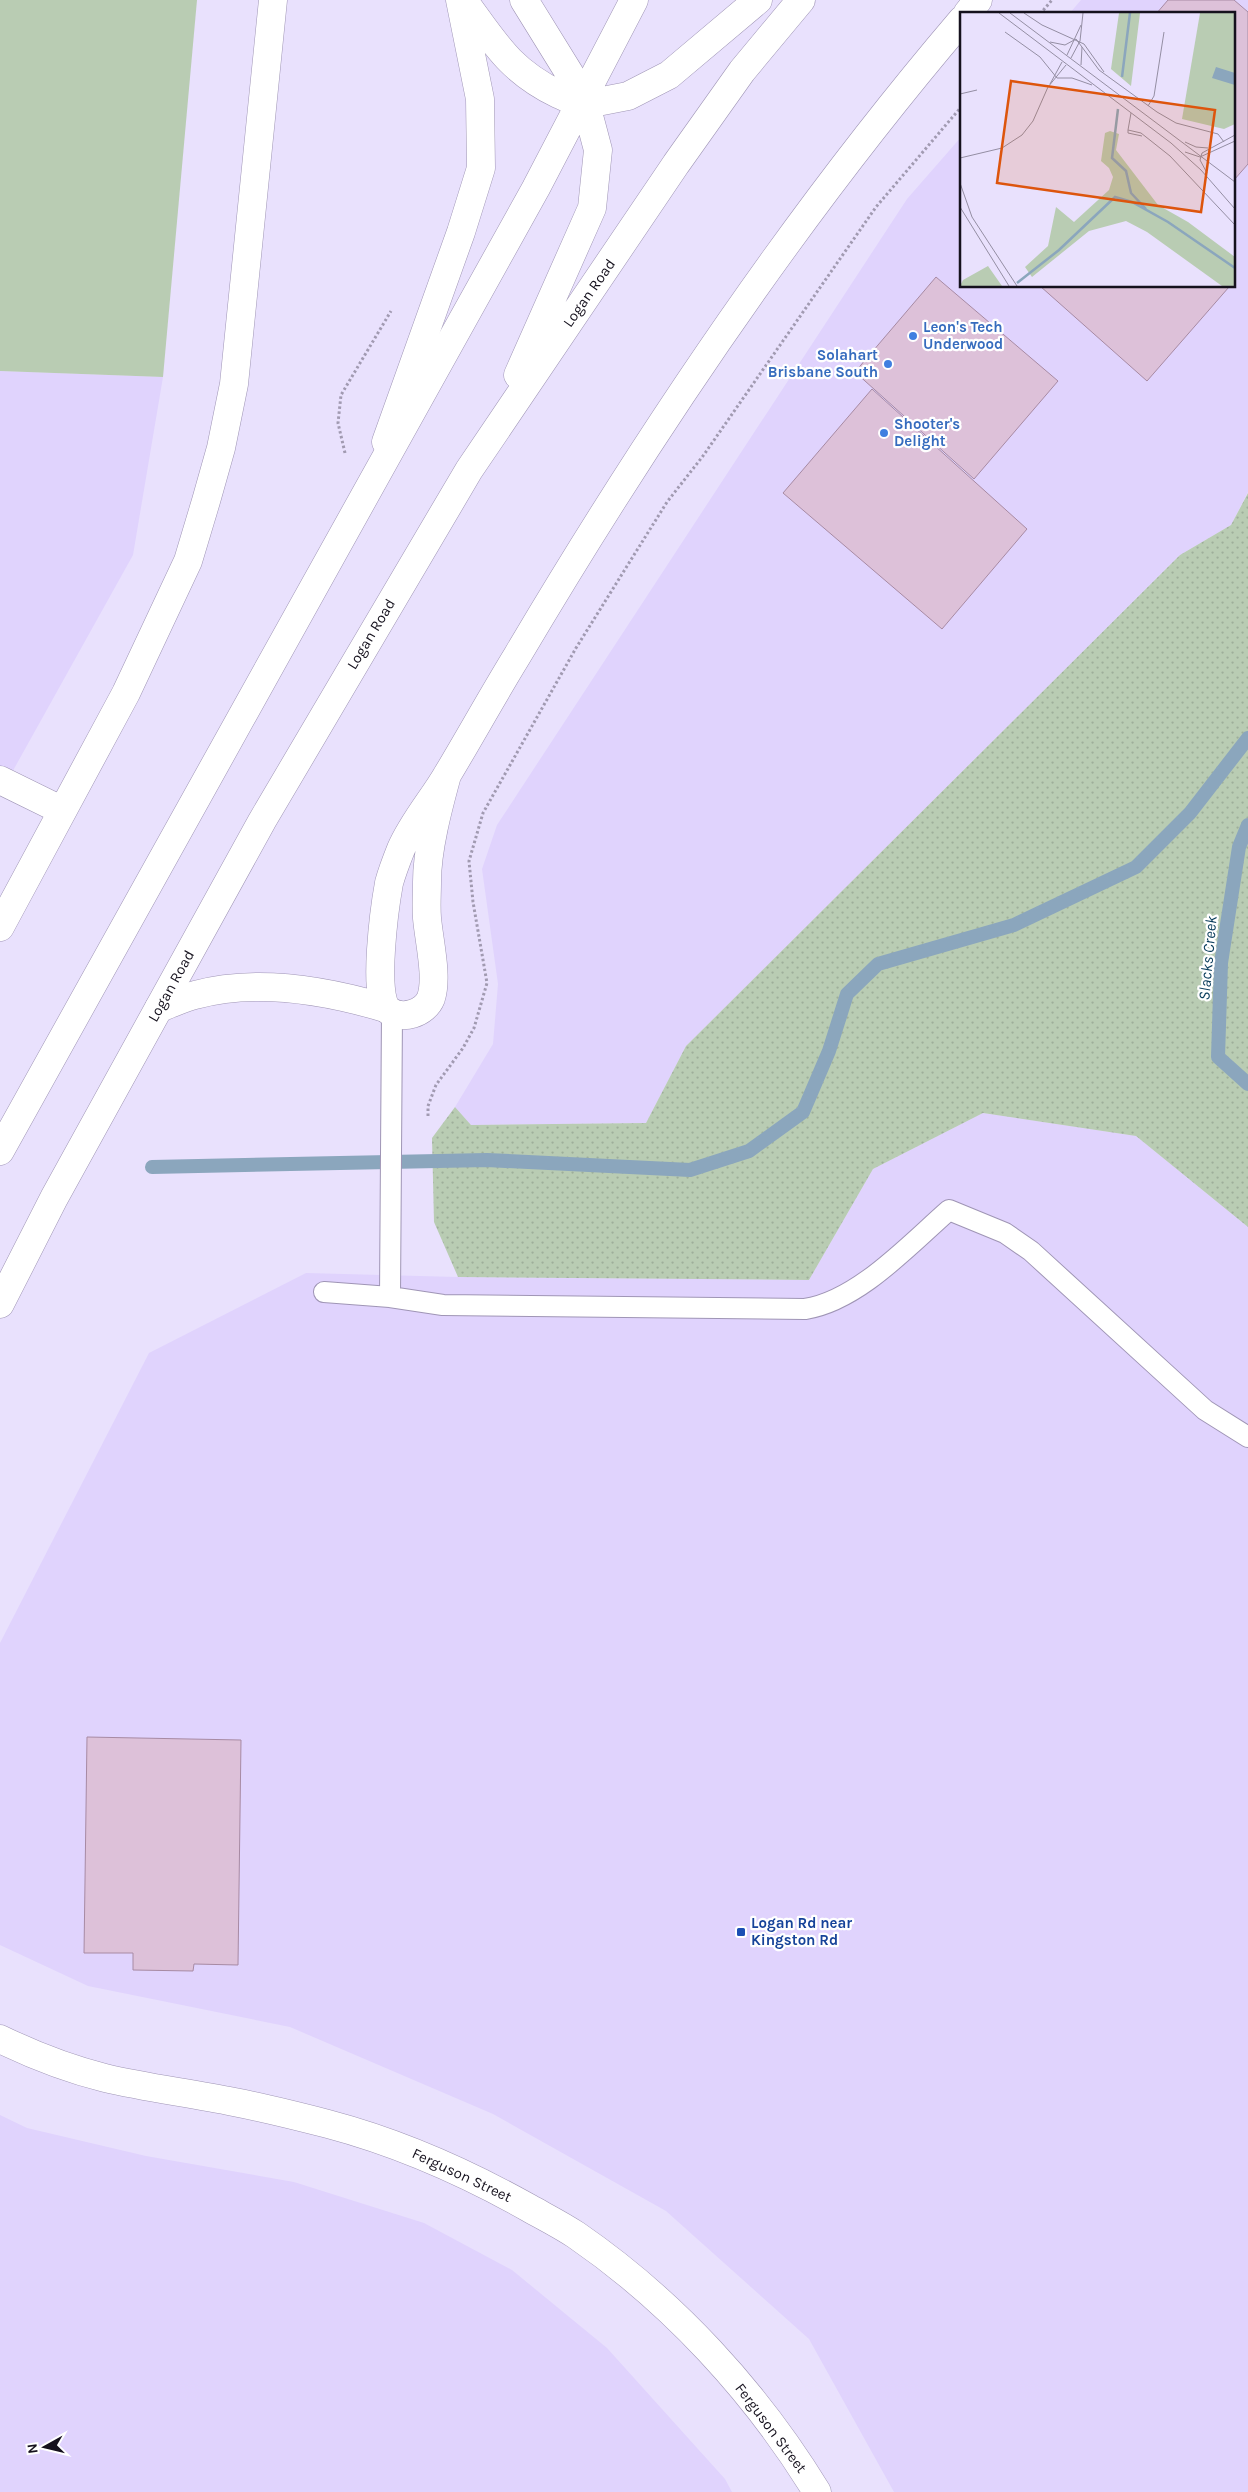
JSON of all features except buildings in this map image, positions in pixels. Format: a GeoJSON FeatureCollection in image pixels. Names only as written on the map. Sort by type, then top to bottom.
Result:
{"type":"FeatureCollection","features":[{"type":"Feature","properties":{"kind":"main road"},"geometry":{"type":"LineString","coordinates":[[0,927],[61,810],[126,693],[188,561],[221,448],[234,384],[273,0]]}},
{"type":"Feature","properties":{"kind":"main road"},"geometry":{"type":"LineString","coordinates":[[461,0],[508,61],[536,83],[584,102],[628,96],[669,75],[758,0]]}},
{"type":"Feature","properties":{"kind":"main road"},"geometry":{"type":"LineString","coordinates":[[373,481],[460,232],[480,168],[480,99],[461,0]]}},
{"type":"Feature","properties":{"kind":"main road"},"geometry":{"type":"LineString","coordinates":[[492,433],[592,208],[598,150],[584,102],[524,0]]}},
{"type":"Feature","properties":{"kind":"main road"},"geometry":{"type":"LineString","coordinates":[[0,1151],[164,860],[584,102],[634,0]]}},
{"type":"Feature","properties":{"kind":"main road","name":"Logan Road"},"geometry":{"type":"LineString","coordinates":[[0,1304],[54,1198],[286,780],[373,630],[492,433],[742,71],[801,0]]}},
{"type":"Feature","properties":{"kind":"main road"},"geometry":{"type":"LineString","coordinates":[[969,12],[978,0]]}},
{"type":"Feature","properties":{"kind":"main road"},"geometry":{"type":"LineString","coordinates":[[388,1010],[380,992],[379,969],[390,882],[402,845],[447,775],[548,602],[632,467],[737,313],[906,87],[960,22]]}},
{"type":"Feature","properties":{"kind":"main road"},"geometry":{"type":"LineString","coordinates":[[159,1008],[195,994],[241,988],[276,988],[333,994],[404,1016],[413,1014],[430,1002],[434,985],[427,914],[427,876],[439,802],[447,775]]}},
{"type":"Feature","properties":{"kind":"main road"},"geometry":{"type":"LineString","coordinates":[[0,780],[61,810]]}},
{"type":"Feature","properties":{"kind":"main road","name":"Ferguson Street"},"geometry":{"type":"LineString","coordinates":[[0,2039],[71,2068],[104,2078],[234,2102],[329,2124],[378,2138],[440,2162],[506,2195],[575,2234],[681,2321],[750,2399],[779,2436],[817,2492]]}},
{"type":"Feature","properties":{"kind":"lane"},"geometry":{"type":"LineString","coordinates":[[388,1010],[390,1297]]}},
{"type":"Feature","properties":{"kind":"lane"},"geometry":{"type":"LineString","coordinates":[[324,1292],[390,1297],[443,1305],[791,1310],[814,1308],[840,1297],[878,1272],[949,1210],[1005,1233],[1031,1250],[1205,1410],[1248,1437]]}},
{"type":"Feature","properties":{"kind":"path"},"geometry":{"type":"LineString","coordinates":[[1042,12],[1052,0]]}},
{"type":"Feature","properties":{"kind":"path"},"geometry":{"type":"LineString","coordinates":[[428,1120],[432,1094],[469,1039],[487,983],[468,861],[483,814],[576,648],[668,502],[703,456],[876,207],[960,108]]}},
{"type":"Feature","properties":{"kind":"shaded area"},"geometry":{"type":"Polygon","coordinates":[[[1081,0],[1248,0],[1248,492],[1231,525],[1180,555],[686,1046],[646,1123],[471,1125],[455,1107],[493,1044],[498,984],[482,869],[497,825],[907,199],[960,138],[960,288],[1236,288],[1236,12],[1071,12],[1081,0]]]}},
{"type":"Feature","properties":{"kind":"shaded area"},"geometry":{"type":"Polygon","coordinates":[[[0,371],[163,377],[133,555],[0,794],[0,371]]]}},
{"type":"Feature","properties":{"kind":"shaded area"},"geometry":{"type":"Polygon","coordinates":[[[983,1113],[1136,1136],[1248,1227],[1248,2492],[894,2492],[809,2339],[666,2211],[493,2114],[290,2027],[88,1986],[0,1945],[0,1643],[149,1353],[306,1273],[458,1277],[809,1280],[873,1169],[983,1113]]]}},
{"type":"Feature","properties":{"kind":"shaded area"},"geometry":{"type":"Polygon","coordinates":[[[0,2115],[27,2128],[146,2156],[294,2182],[424,2223],[512,2270],[607,2348],[725,2479],[732,2492],[0,2492],[0,2115]]]}},
{"type":"Feature","properties":{"kind":"green space"},"geometry":{"type":"Polygon","coordinates":[[[0,0],[197,0],[163,377],[0,371],[0,0]]]}},
{"type":"Feature","properties":{"kind":"green space"},"geometry":{"type":"Polygon","coordinates":[[[1248,493],[1248,1227],[1136,1136],[983,1113],[873,1169],[809,1280],[458,1277],[434,1222],[432,1138],[455,1107],[471,1125],[646,1123],[686,1046],[1180,555],[1231,525],[1248,493]]]}},
{"type":"Feature","properties":{"kind":"waterway"},"geometry":{"type":"LineString","coordinates":[[152,1167],[487,1160],[690,1170],[749,1151],[803,1112],[829,1051],[847,994],[878,964],[1014,925],[1136,867],[1190,813],[1248,738]]}},
{"type":"Feature","properties":{"kind":"waterway","name":"Slacks Creek"},"geometry":{"type":"LineString","coordinates":[[1248,825],[1239,847],[1221,963],[1218,1057],[1248,1084]]}},
{"type":"Feature","properties":{"kind":"place","name":"Leon's Tech Underwood"},"geometry":{"type":"Point","coordinates":[913,336]}},
{"type":"Feature","properties":{"kind":"place","name":"Solahart Brisbane South"},"geometry":{"type":"Point","coordinates":[888,364]}},
{"type":"Feature","properties":{"kind":"place","name":"Shooter's Delight"},"geometry":{"type":"Point","coordinates":[884,433]}},
{"type":"Feature","properties":{"kind":"place","name":"Logan Rd near Kingston Rd"},"geometry":{"type":"Point","coordinates":[741,1932]}}]}
